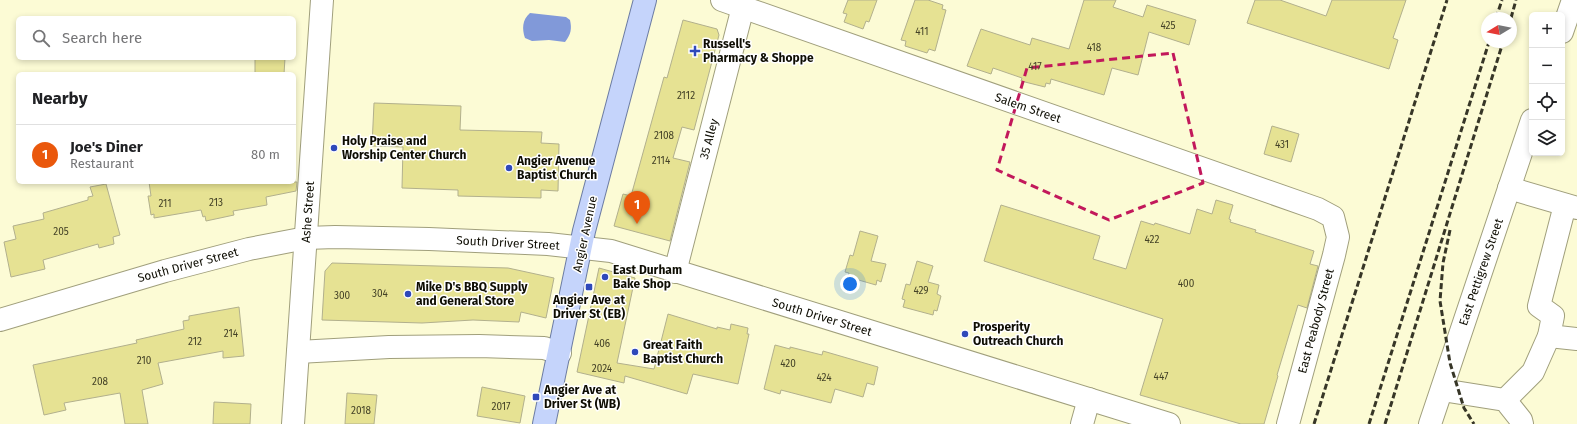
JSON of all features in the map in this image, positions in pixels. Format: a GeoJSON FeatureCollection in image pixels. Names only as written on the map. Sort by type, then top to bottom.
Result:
{"type":"FeatureCollection","features":[{"type":"Feature","properties":{"kind":"main road","name":"Angier Avenue"},"geometry":{"type":"LineString","coordinates":[[544,424],[581,247],[645,0]]}},
{"type":"Feature","properties":{"kind":"street","name":"Ashe Street"},"geometry":{"type":"LineString","coordinates":[[293,424],[322,0]]}},
{"type":"Feature","properties":{"kind":"street","name":"Salem Street"},"geometry":{"type":"LineString","coordinates":[[722,0],[1318,209],[1333,217]]}},
{"type":"Feature","properties":{"kind":"street"},"geometry":{"type":"LineString","coordinates":[[1565,23],[1573,0]]}},
{"type":"Feature","properties":{"kind":"street","name":"35 Alley"},"geometry":{"type":"LineString","coordinates":[[675,272],[743,7]]}},
{"type":"Feature","properties":{"kind":"street","name":"East Pettigrew Street"},"geometry":{"type":"LineString","coordinates":[[1430,424],[1529,129]]}},
{"type":"Feature","properties":{"kind":"street"},"geometry":{"type":"LineString","coordinates":[[1505,400],[1534,372],[1549,336],[1554,316],[1539,306],[1571,207],[1509,188]]}},
{"type":"Feature","properties":{"kind":"street","name":"East Peabody Street"},"geometry":{"type":"LineString","coordinates":[[1288,424],[1338,237],[1333,217]]}},
{"type":"Feature","properties":{"kind":"street","name":"South Driver Street"},"geometry":{"type":"LineString","coordinates":[[0,320],[165,271],[249,249],[306,238],[335,237],[429,239],[581,247],[611,251],[1169,424]]}},
{"type":"Feature","properties":{"kind":"street"},"geometry":{"type":"LineString","coordinates":[[1549,336],[1577,339]]}},
{"type":"Feature","properties":{"kind":"street"},"geometry":{"type":"LineString","coordinates":[[298,352],[389,347],[479,346],[544,348],[560,353]]}},
{"type":"Feature","properties":{"kind":"street"},"geometry":{"type":"LineString","coordinates":[[1442,390],[1505,400],[1521,420],[1522,424]]}},
{"type":"Feature","properties":{"kind":"street"},"geometry":{"type":"LineString","coordinates":[[1082,424],[1090,400]]}},
{"type":"Feature","properties":{"kind":"highlighted area"},"geometry":{"type":"Polygon","coordinates":[[[1173,53],[1203,183],[1109,220],[997,170],[1027,68],[1173,53]]]}},
{"type":"Feature","properties":{"kind":"water"},"geometry":{"type":"Polygon","coordinates":[[[530,13],[566,17],[570,20],[571,26],[569,36],[565,42],[549,40],[532,41],[525,38],[523,25],[525,19],[530,13]]]}},
{"type":"Feature","properties":{"kind":"building"},"geometry":{"type":"Polygon","coordinates":[[[848,0],[877,0],[869,22],[866,21],[863,29],[844,22],[847,14],[843,13],[848,0]]]}},
{"type":"Feature","properties":{"kind":"building"},"geometry":{"type":"Polygon","coordinates":[[[915,0],[928,0],[943,5],[942,9],[946,10],[935,51],[929,49],[927,53],[905,46],[906,41],[901,40],[915,0]]]}},
{"type":"Feature","properties":{"kind":"building"},"geometry":{"type":"Polygon","coordinates":[[[1084,0],[1116,0],[1113,7],[1143,17],[1147,5],[1196,20],[1189,45],[1149,32],[1138,75],[1112,68],[1104,95],[1051,79],[1050,84],[1046,83],[1045,87],[1021,81],[1022,78],[993,68],[991,74],[967,66],[981,29],[1030,45],[1032,38],[1069,49],[1084,0]]]}},
{"type":"Feature","properties":{"kind":"building"},"geometry":{"type":"Polygon","coordinates":[[[1255,0],[1280,0],[1326,16],[1332,0],[1406,0],[1393,38],[1398,40],[1389,69],[1247,23],[1255,0]]]}},
{"type":"Feature","properties":{"kind":"building"},"geometry":{"type":"Polygon","coordinates":[[[683,20],[717,29],[719,35],[694,130],[682,127],[673,158],[690,162],[670,241],[614,226],[623,194],[631,196],[664,77],[667,78],[683,20]]]}},
{"type":"Feature","properties":{"kind":"building"},"geometry":{"type":"Polygon","coordinates":[[[255,60],[285,60],[284,72],[255,72],[255,60]]]}},
{"type":"Feature","properties":{"kind":"building","name":"Angier Avenue Baptist Church"},"geometry":{"type":"Polygon","coordinates":[[[374,103],[461,106],[460,130],[542,132],[541,143],[559,144],[558,191],[541,190],[541,198],[458,196],[458,190],[402,188],[403,147],[372,146],[374,103]]]}},
{"type":"Feature","properties":{"kind":"building"},"geometry":{"type":"Polygon","coordinates":[[[1272,126],[1299,134],[1291,162],[1264,154],[1272,126]]]}},
{"type":"Feature","properties":{"kind":"building"},"geometry":{"type":"Polygon","coordinates":[[[297,182],[296,191],[266,197],[267,205],[233,211],[234,215],[206,221],[201,210],[154,218],[154,214],[151,215],[148,196],[151,196],[149,184],[296,184],[297,182]]]}},
{"type":"Feature","properties":{"kind":"building"},"geometry":{"type":"Polygon","coordinates":[[[106,184],[120,235],[113,237],[114,244],[99,248],[98,244],[43,260],[45,269],[11,277],[4,242],[16,239],[13,226],[44,219],[43,213],[88,200],[88,197],[93,196],[90,187],[106,184]]]}},
{"type":"Feature","properties":{"kind":"building"},"geometry":{"type":"Polygon","coordinates":[[[1216,200],[1233,205],[1229,219],[1231,220],[1230,222],[1256,230],[1255,232],[1314,251],[1310,264],[1318,266],[1307,308],[1298,305],[1264,424],[1241,424],[1140,395],[1163,319],[984,261],[1001,205],[1100,236],[1093,259],[1126,269],[1141,221],[1154,225],[1155,223],[1190,234],[1197,209],[1212,214],[1216,200]]]}},
{"type":"Feature","properties":{"kind":"building"},"geometry":{"type":"Polygon","coordinates":[[[860,231],[878,236],[871,261],[886,264],[881,282],[877,280],[876,285],[848,277],[849,273],[845,272],[850,255],[853,256],[860,231]]]}},
{"type":"Feature","properties":{"kind":"building"},"geometry":{"type":"Polygon","coordinates":[[[917,261],[933,266],[928,282],[939,285],[937,294],[941,296],[937,311],[934,310],[933,315],[903,307],[905,300],[902,299],[906,284],[910,285],[917,261]]]}},
{"type":"Feature","properties":{"kind":"building"},"geometry":{"type":"Polygon","coordinates":[[[332,263],[508,268],[554,278],[546,318],[521,312],[519,322],[473,320],[422,323],[322,320],[325,271],[332,263]]]}},
{"type":"Feature","properties":{"kind":"building"},"geometry":{"type":"Polygon","coordinates":[[[599,268],[635,278],[617,363],[654,369],[668,314],[717,329],[717,327],[730,330],[731,324],[748,328],[747,334],[749,334],[738,384],[693,374],[687,394],[625,376],[624,383],[577,372],[599,268]]]}},
{"type":"Feature","properties":{"kind":"building"},"geometry":{"type":"Polygon","coordinates":[[[239,307],[244,356],[223,358],[223,351],[158,363],[163,384],[142,390],[148,424],[125,424],[120,393],[64,403],[66,410],[44,415],[33,365],[137,343],[136,340],[184,329],[183,321],[189,320],[189,316],[239,307]]]}},
{"type":"Feature","properties":{"kind":"building"},"geometry":{"type":"Polygon","coordinates":[[[775,345],[822,355],[823,351],[878,367],[874,385],[867,383],[863,397],[835,389],[831,403],[781,390],[780,394],[764,389],[775,345]]]}},
{"type":"Feature","properties":{"kind":"building"},"geometry":{"type":"Polygon","coordinates":[[[482,387],[525,396],[520,423],[477,416],[482,387]]]}},
{"type":"Feature","properties":{"kind":"building"},"geometry":{"type":"Polygon","coordinates":[[[347,393],[377,395],[374,424],[345,424],[347,393]]]}},
{"type":"Feature","properties":{"kind":"building"},"geometry":{"type":"Polygon","coordinates":[[[214,402],[251,404],[250,424],[213,424],[214,402]]]}},
{"type":"Feature","properties":{"kind":"railway"},"geometry":{"type":"LineString","coordinates":[[1314,424],[1447,0]]}},
{"type":"Feature","properties":{"kind":"railway"},"geometry":{"type":"LineString","coordinates":[[1498,12],[1502,0]]}},
{"type":"Feature","properties":{"kind":"railway"},"geometry":{"type":"LineString","coordinates":[[1513,12],[1516,0]]}},
{"type":"Feature","properties":{"kind":"railway"},"geometry":{"type":"LineString","coordinates":[[1369,424],[1487,48]]}},
{"type":"Feature","properties":{"kind":"railway"},"geometry":{"type":"LineString","coordinates":[[1385,424],[1501,48]]}},
{"type":"Feature","properties":{"kind":"railway"},"geometry":{"type":"LineString","coordinates":[[1450,230],[1443,263],[1440,301],[1450,363],[1464,408],[1474,424]]}},
{"type":"Feature","properties":{"kind":"place","name":"Russell's Pharmacy & Shoppe"},"geometry":{"type":"Point","coordinates":[695,51]}},
{"type":"Feature","properties":{"kind":"place","name":"Holy Praise and Worship Center Church"},"geometry":{"type":"Point","coordinates":[334,148]}},
{"type":"Feature","properties":{"kind":"place","name":"Angier Avenue Baptist Church"},"geometry":{"type":"Point","coordinates":[509,168]}},
{"type":"Feature","properties":{"kind":"place","name":"Joe's Diner"},"geometry":{"type":"Point","coordinates":[637,224]}},
{"type":"Feature","properties":{"kind":"place","name":"East Durham Bake Shop"},"geometry":{"type":"Point","coordinates":[605,277]}},
{"type":"Feature","properties":{"kind":"place","name":"Angier Ave at Driver St (EB)"},"geometry":{"type":"Point","coordinates":[589,287]}},
{"type":"Feature","properties":{"kind":"place","name":"Mike D's BBQ Supply and General Store"},"geometry":{"type":"Point","coordinates":[408,294]}},
{"type":"Feature","properties":{"kind":"place","name":"Prosperity Outreach Church"},"geometry":{"type":"Point","coordinates":[965,334]}},
{"type":"Feature","properties":{"kind":"place","name":"Great Faith Baptist Church"},"geometry":{"type":"Point","coordinates":[635,352]}},
{"type":"Feature","properties":{"kind":"place","name":"Angier Ave at Driver St (WB)"},"geometry":{"type":"Point","coordinates":[536,397]}}]}
